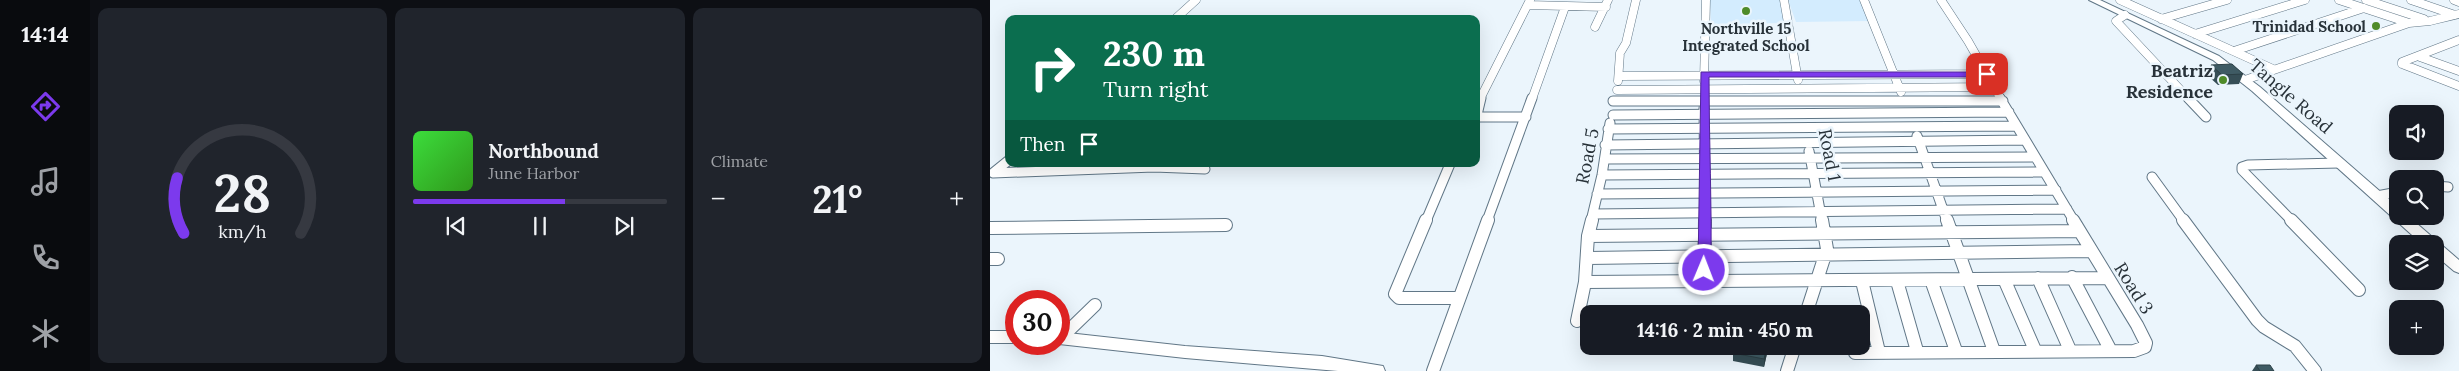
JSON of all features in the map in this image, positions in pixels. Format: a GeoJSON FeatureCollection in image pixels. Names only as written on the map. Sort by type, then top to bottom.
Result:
{"type":"FeatureCollection","features":[{"type":"Feature","properties":{"kind":"street"},"geometry":{"type":"LineString","coordinates":[[1179,15],[1196,0]]}},
{"type":"Feature","properties":{"kind":"street","name":"Road 5"},"geometry":{"type":"LineString","coordinates":[[1577,321],[1585,282],[1588,236],[1605,159],[1608,129],[1613,115],[1619,76],[1620,53],[1626,43],[1636,0]]}},
{"type":"Feature","properties":{"kind":"street"},"geometry":{"type":"LineString","coordinates":[[1704,282],[1706,212],[1704,193],[1705,129],[1703,88],[1705,74],[1706,0]]}},
{"type":"Feature","properties":{"kind":"street","name":"Road 1"},"geometry":{"type":"LineString","coordinates":[[1784,0],[1827,249],[1809,305]]}},
{"type":"Feature","properties":{"kind":"street"},"geometry":{"type":"LineString","coordinates":[[1864,0],[1914,126],[1994,351]]}},
{"type":"Feature","properties":{"kind":"street","name":"Road 3"},"geometry":{"type":"LineString","coordinates":[[1870,352],[2111,351],[2140,350],[2143,349],[2146,343],[2137,325],[2016,126],[2003,100],[1941,0]]}},
{"type":"Feature","properties":{"kind":"street","name":"Tangle Road"},"geometry":{"type":"LineString","coordinates":[[2093,0],[2212,55],[2245,80],[2389,206]]}},
{"type":"Feature","properties":{"kind":"street"},"geometry":{"type":"LineString","coordinates":[[2124,2],[2139,0]]}},
{"type":"Feature","properties":{"kind":"street"},"geometry":{"type":"LineString","coordinates":[[2161,19],[2227,0]]}},
{"type":"Feature","properties":{"kind":"street"},"geometry":{"type":"LineString","coordinates":[[2195,34],[2305,0]]}},
{"type":"Feature","properties":{"kind":"street"},"geometry":{"type":"LineString","coordinates":[[2339,0],[2409,23]]}},
{"type":"Feature","properties":{"kind":"street"},"geometry":{"type":"LineString","coordinates":[[2366,0],[2430,21]]}},
{"type":"Feature","properties":{"kind":"street"},"geometry":{"type":"LineString","coordinates":[[2411,0],[2457,14]]}},
{"type":"Feature","properties":{"kind":"street"},"geometry":{"type":"LineString","coordinates":[[2454,0],[2459,2]]}},
{"type":"Feature","properties":{"kind":"street"},"geometry":{"type":"LineString","coordinates":[[2124,2],[2274,69]]}},
{"type":"Feature","properties":{"kind":"street"},"geometry":{"type":"LineString","coordinates":[[1480,102],[1529,3],[1565,7],[1607,4]]}},
{"type":"Feature","properties":{"kind":"street"},"geometry":{"type":"LineString","coordinates":[[1595,27],[1607,4]]}},
{"type":"Feature","properties":{"kind":"street"},"geometry":{"type":"LineString","coordinates":[[1433,371],[1526,117],[1528,104],[1565,7]]}},
{"type":"Feature","properties":{"kind":"street"},"geometry":{"type":"LineString","coordinates":[[2234,51],[2364,8]]}},
{"type":"Feature","properties":{"kind":"street"},"geometry":{"type":"LineString","coordinates":[[2245,80],[2409,23],[2430,21],[2457,14]]}},
{"type":"Feature","properties":{"kind":"street"},"geometry":{"type":"LineString","coordinates":[[2125,15],[2116,21],[2206,117]]}},
{"type":"Feature","properties":{"kind":"street"},"geometry":{"type":"LineString","coordinates":[[2459,40],[2401,63],[2459,86]]}},
{"type":"Feature","properties":{"kind":"street"},"geometry":{"type":"LineString","coordinates":[[2446,45],[2459,49]]}},
{"type":"Feature","properties":{"kind":"street"},"geometry":{"type":"LineString","coordinates":[[2420,57],[2459,71]]}},
{"type":"Feature","properties":{"kind":"street"},"geometry":{"type":"LineString","coordinates":[[1619,76],[1705,74],[1987,74]]}},
{"type":"Feature","properties":{"kind":"street"},"geometry":{"type":"LineString","coordinates":[[1616,90],[1994,87]]}},
{"type":"Feature","properties":{"kind":"street"},"geometry":{"type":"LineString","coordinates":[[1614,102],[2003,100]]}},
{"type":"Feature","properties":{"kind":"street"},"geometry":{"type":"LineString","coordinates":[[1613,115],[2009,112]]}},
{"type":"Feature","properties":{"kind":"street"},"geometry":{"type":"LineString","coordinates":[[1480,118],[1526,117]]}},
{"type":"Feature","properties":{"kind":"street"},"geometry":{"type":"LineString","coordinates":[[1608,129],[2016,126]]}},
{"type":"Feature","properties":{"kind":"street"},"geometry":{"type":"LineString","coordinates":[[1605,145],[2025,140]]}},
{"type":"Feature","properties":{"kind":"street"},"geometry":{"type":"LineString","coordinates":[[1605,159],[2035,157]]}},
{"type":"Feature","properties":{"kind":"street"},"geometry":{"type":"LineString","coordinates":[[2339,162],[2248,165],[2242,167],[2242,170],[2359,290]]}},
{"type":"Feature","properties":{"kind":"street"},"geometry":{"type":"LineString","coordinates":[[992,174],[1005,163]]}},
{"type":"Feature","properties":{"kind":"street"},"geometry":{"type":"LineString","coordinates":[[992,174],[1154,167],[1205,169]]}},
{"type":"Feature","properties":{"kind":"street"},"geometry":{"type":"LineString","coordinates":[[1449,167],[1395,294],[1399,298],[1459,298]]}},
{"type":"Feature","properties":{"kind":"street"},"geometry":{"type":"LineString","coordinates":[[1602,175],[1704,176],[2044,172]]}},
{"type":"Feature","properties":{"kind":"street"},"geometry":{"type":"LineString","coordinates":[[2152,177],[2257,320],[2264,327],[2295,346],[2315,371]]}},
{"type":"Feature","properties":{"kind":"street"},"geometry":{"type":"LineString","coordinates":[[2444,187],[2448,187]]}},
{"type":"Feature","properties":{"kind":"street"},"geometry":{"type":"LineString","coordinates":[[1596,194],[2056,190]]}},
{"type":"Feature","properties":{"kind":"street"},"geometry":{"type":"LineString","coordinates":[[2377,196],[2389,194]]}},
{"type":"Feature","properties":{"kind":"street"},"geometry":{"type":"LineString","coordinates":[[1593,214],[2067,210]]}},
{"type":"Feature","properties":{"kind":"street"},"geometry":{"type":"LineString","coordinates":[[2410,225],[2421,235]]}},
{"type":"Feature","properties":{"kind":"street"},"geometry":{"type":"LineString","coordinates":[[990,228],[1226,226]]}},
{"type":"Feature","properties":{"kind":"street"},"geometry":{"type":"LineString","coordinates":[[1588,236],[2079,231]]}},
{"type":"Feature","properties":{"kind":"street"},"geometry":{"type":"LineString","coordinates":[[1588,258],[2091,251]]}},
{"type":"Feature","properties":{"kind":"street"},"geometry":{"type":"LineString","coordinates":[[2444,255],[2459,268]]}},
{"type":"Feature","properties":{"kind":"street"},"geometry":{"type":"LineString","coordinates":[[2072,277],[2111,351]]}},
{"type":"Feature","properties":{"kind":"street"},"geometry":{"type":"LineString","coordinates":[[2038,278],[2070,350]]}},
{"type":"Feature","properties":{"kind":"street"},"geometry":{"type":"LineString","coordinates":[[1585,282],[2107,278]]}},
{"type":"Feature","properties":{"kind":"street"},"geometry":{"type":"LineString","coordinates":[[2004,279],[2035,350]]}},
{"type":"Feature","properties":{"kind":"street"},"geometry":{"type":"LineString","coordinates":[[1931,280],[1956,351]]}},
{"type":"Feature","properties":{"kind":"street"},"geometry":{"type":"LineString","coordinates":[[1862,281],[1879,352]]}},
{"type":"Feature","properties":{"kind":"street"},"geometry":{"type":"LineString","coordinates":[[1896,281],[1917,351]]}},
{"type":"Feature","properties":{"kind":"street"},"geometry":{"type":"LineString","coordinates":[[1070,329],[1095,305]]}},
{"type":"Feature","properties":{"kind":"street"},"geometry":{"type":"LineString","coordinates":[[990,337],[1005,337]]}},
{"type":"Feature","properties":{"kind":"street"},"geometry":{"type":"LineString","coordinates":[[1070,339],[1193,353],[1322,362],[1376,371]]}},
{"type":"Feature","properties":{"kind":"street"},"geometry":{"type":"LineString","coordinates":[[1787,371],[1792,355]]}},
{"type":"Feature","properties":{"kind":"shaded area","name":"Northville 15 Integrated School"},"geometry":{"type":"Polygon","coordinates":[[[1710,0],[1780,0],[1784,23],[1711,25],[1710,0]]]}},
{"type":"Feature","properties":{"kind":"shaded area","name":"Northville 15 Integrated School"},"geometry":{"type":"Polygon","coordinates":[[[1788,0],[1863,0],[1870,21],[1796,22],[1788,0]]]}},
{"type":"Feature","properties":{"kind":"building"},"geometry":{"type":"Polygon","coordinates":[[[2232,64],[2243,74],[2222,75],[2211,65],[2232,64]]]}},
{"type":"Feature","properties":{"kind":"building"},"geometry":{"type":"Polygon","coordinates":[[[1743,355],[1765,355],[1764,359],[1743,355]]]}},
{"type":"Feature","properties":{"kind":"building"},"geometry":{"type":"Polygon","coordinates":[[[2256,365],[2270,365],[2274,371],[2260,371],[2256,365]]]}},
{"type":"Feature","properties":{"kind":"place","name":"Northville 15 Integrated School"},"geometry":{"type":"Point","coordinates":[1746,11]}},
{"type":"Feature","properties":{"kind":"place","name":"Trinidad School"},"geometry":{"type":"Point","coordinates":[2376,26]}},
{"type":"Feature","properties":{"kind":"place","name":"Beatriz Residence"},"geometry":{"type":"Point","coordinates":[2223,80]}},
{"type":"Feature","properties":{"kind":"route"},"geometry":{"type":"LineString","coordinates":[[1704,270],[1706,212],[1704,193],[1705,129],[1703,88],[1705,74],[1987,74]]}}]}
